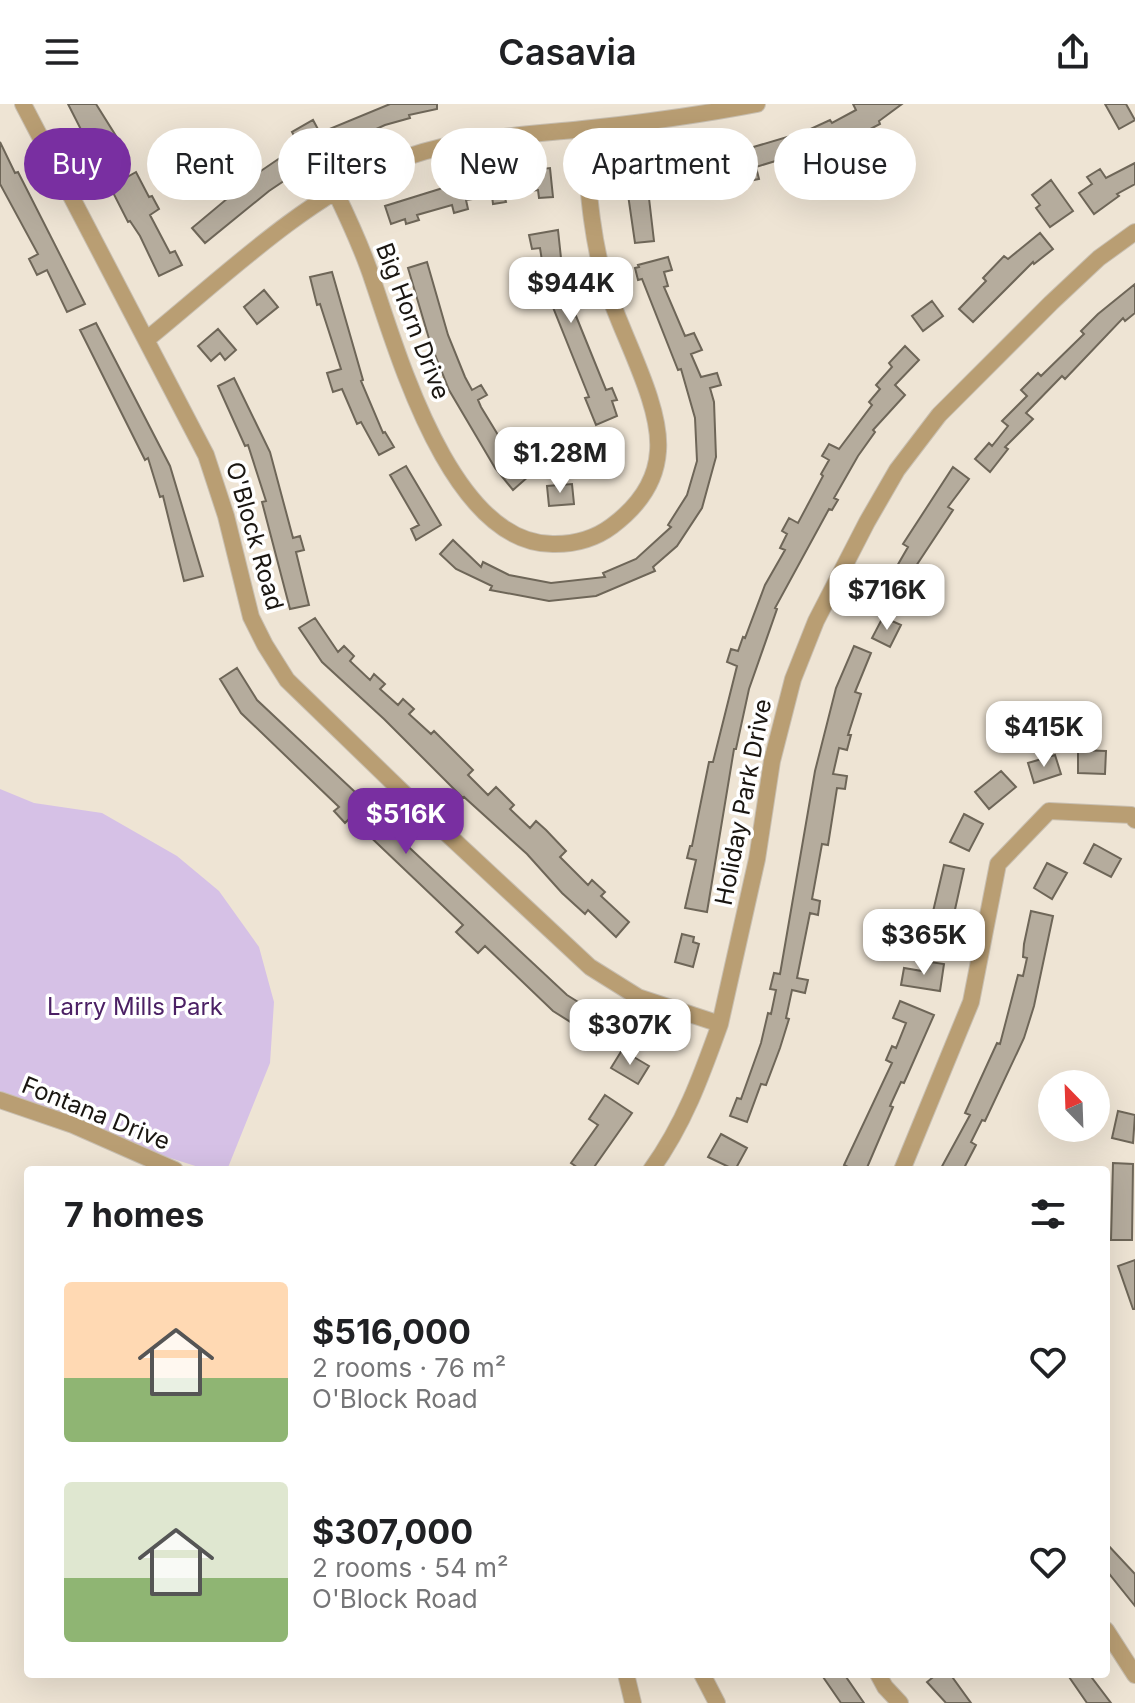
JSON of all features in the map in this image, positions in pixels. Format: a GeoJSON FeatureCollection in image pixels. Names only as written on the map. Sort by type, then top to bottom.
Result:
{"type":"FeatureCollection","features":[{"type":"Feature","properties":{"kind":"street","name":"O'Block Road"},"geometry":{"type":"LineString","coordinates":[[23,104],[206,455],[226,516],[251,617],[287,680],[590,967],[638,997],[720,1024]]}},
{"type":"Feature","properties":{"kind":"street"},"geometry":{"type":"LineString","coordinates":[[590,128],[757,104]]}},
{"type":"Feature","properties":{"kind":"street"},"geometry":{"type":"LineString","coordinates":[[415,155],[434,148],[500,137],[563,131]]}},
{"type":"Feature","properties":{"kind":"street"},"geometry":{"type":"LineString","coordinates":[[146,340],[322,200]]}},
{"type":"Feature","properties":{"kind":"street","name":"Big Horn Drive"},"geometry":{"type":"LineString","coordinates":[[339,200],[372,278],[403,373],[444,457],[464,489],[486,515],[523,539],[544,545],[566,544],[606,531],[638,503],[655,469],[658,443],[654,413],[613,309],[603,275],[589,200]]}},
{"type":"Feature","properties":{"kind":"street","name":"Holiday Park Drive"},"geometry":{"type":"LineString","coordinates":[[720,1024],[757,859],[772,761],[793,679],[816,621],[867,522],[897,470],[939,415],[1099,258],[1135,232]]}},
{"type":"Feature","properties":{"kind":"street"},"geometry":{"type":"LineString","coordinates":[[904,1166],[971,1002],[998,864],[1049,811],[1131,815],[1135,820]]}},
{"type":"Feature","properties":{"kind":"street"},"geometry":{"type":"LineString","coordinates":[[654,1166],[692,1101],[720,1024]]}},
{"type":"Feature","properties":{"kind":"street","name":"Fontana Drive"},"geometry":{"type":"LineString","coordinates":[[0,1100],[73,1125],[166,1166]]}},
{"type":"Feature","properties":{"kind":"street"},"geometry":{"type":"LineString","coordinates":[[1110,1636],[1135,1675]]}},
{"type":"Feature","properties":{"kind":"street"},"geometry":{"type":"LineString","coordinates":[[627,1678],[633,1703]]}},
{"type":"Feature","properties":{"kind":"street"},"geometry":{"type":"LineString","coordinates":[[704,1678],[717,1703]]}},
{"type":"Feature","properties":{"kind":"street"},"geometry":{"type":"LineString","coordinates":[[880,1678],[900,1703]]}},
{"type":"Feature","properties":{"kind":"green space","name":"Larry Mills Park"},"geometry":{"type":"Polygon","coordinates":[[[0,789],[34,803],[102,813],[177,856],[219,891],[259,947],[274,1002],[270,1063],[229,1166],[195,1166],[0,1104],[0,789]]]}},
{"type":"Feature","properties":{"kind":"building"},"geometry":{"type":"Polygon","coordinates":[[[68,104],[96,104],[111,128],[80,128],[68,104]]]}},
{"type":"Feature","properties":{"kind":"building"},"geometry":{"type":"Polygon","coordinates":[[[390,104],[437,104],[437,109],[409,115],[410,118],[378,128],[332,128],[390,104]]]}},
{"type":"Feature","properties":{"kind":"building"},"geometry":{"type":"Polygon","coordinates":[[[853,104],[902,104],[872,128],[813,128],[830,120],[832,123],[856,110],[853,104]]]}},
{"type":"Feature","properties":{"kind":"building"},"geometry":{"type":"Polygon","coordinates":[[[1105,104],[1126,104],[1135,120],[1119,129],[1105,104]]]}},
{"type":"Feature","properties":{"kind":"building"},"geometry":{"type":"Polygon","coordinates":[[[313,120],[317,128],[299,128],[313,120]]]}},
{"type":"Feature","properties":{"kind":"building"},"geometry":{"type":"Polygon","coordinates":[[[774,141],[774,162],[758,166],[758,146],[774,141]]]}},
{"type":"Feature","properties":{"kind":"building"},"geometry":{"type":"Polygon","coordinates":[[[0,142],[15,173],[18,172],[24,184],[24,200],[32,200],[85,304],[67,312],[47,270],[37,275],[29,259],[38,254],[0,184],[0,142]]]}},
{"type":"Feature","properties":{"kind":"building"},"geometry":{"type":"Polygon","coordinates":[[[278,159],[278,185],[262,197],[262,170],[278,159]]]}},
{"type":"Feature","properties":{"kind":"building"},"geometry":{"type":"Polygon","coordinates":[[[1135,163],[1135,184],[1117,194],[1119,196],[1094,214],[1079,193],[1092,184],[1087,177],[1100,169],[1106,178],[1135,163]]]}},
{"type":"Feature","properties":{"kind":"building"},"geometry":{"type":"Polygon","coordinates":[[[547,168],[550,168],[553,197],[547,197],[547,168]]]}},
{"type":"Feature","properties":{"kind":"building"},"geometry":{"type":"Polygon","coordinates":[[[136,172],[147,193],[147,200],[154,200],[159,209],[150,215],[170,253],[175,251],[182,265],[159,276],[140,236],[128,222],[117,200],[131,200],[131,175],[136,172]]]}},
{"type":"Feature","properties":{"kind":"building"},"geometry":{"type":"Polygon","coordinates":[[[1051,180],[1073,211],[1050,227],[1036,208],[1040,205],[1032,195],[1051,180]]]}},
{"type":"Feature","properties":{"kind":"building"},"geometry":{"type":"Polygon","coordinates":[[[431,192],[431,200],[466,200],[468,209],[454,213],[452,205],[417,215],[419,220],[406,224],[405,219],[391,224],[385,206],[415,200],[415,197],[431,192]]]}},
{"type":"Feature","properties":{"kind":"building"},"geometry":{"type":"Polygon","coordinates":[[[226,200],[258,200],[205,243],[192,228],[226,200]]]}},
{"type":"Feature","properties":{"kind":"building"},"geometry":{"type":"Polygon","coordinates":[[[629,200],[649,200],[654,241],[635,243],[629,200]]]}},
{"type":"Feature","properties":{"kind":"building"},"geometry":{"type":"Polygon","coordinates":[[[558,230],[574,317],[606,390],[612,388],[617,400],[612,401],[617,416],[596,425],[585,398],[589,397],[552,305],[543,307],[537,282],[545,280],[540,248],[532,249],[529,235],[558,230]]]}},
{"type":"Feature","properties":{"kind":"building"},"geometry":{"type":"Polygon","coordinates":[[[1040,233],[1053,249],[1033,262],[973,322],[959,309],[986,281],[983,278],[1004,256],[1008,259],[1040,233]]]}},
{"type":"Feature","properties":{"kind":"building"},"geometry":{"type":"Polygon","coordinates":[[[668,257],[672,270],[664,272],[668,286],[664,287],[685,336],[694,333],[702,350],[691,354],[701,377],[717,373],[721,385],[710,388],[714,402],[716,457],[702,508],[677,546],[653,567],[655,571],[596,596],[549,601],[490,590],[492,586],[456,569],[440,554],[453,540],[481,567],[483,562],[509,575],[551,583],[605,577],[603,573],[636,559],[671,527],[668,525],[687,495],[697,461],[695,418],[681,369],[678,370],[635,268],[668,257]]]}},
{"type":"Feature","properties":{"kind":"building"},"geometry":{"type":"Polygon","coordinates":[[[427,262],[448,335],[465,377],[472,390],[481,385],[487,395],[478,400],[481,407],[509,453],[529,476],[513,490],[495,468],[449,390],[430,342],[408,268],[427,262]]]}},
{"type":"Feature","properties":{"kind":"building"},"geometry":{"type":"Polygon","coordinates":[[[332,272],[361,381],[383,433],[394,447],[379,455],[361,422],[357,424],[342,389],[333,392],[327,373],[341,369],[310,277],[332,272]]]}},
{"type":"Feature","properties":{"kind":"building"},"geometry":{"type":"Polygon","coordinates":[[[1135,284],[1135,313],[1125,321],[1123,318],[1065,379],[1062,376],[1026,413],[1033,419],[1005,447],[1008,449],[990,472],[975,459],[989,443],[992,446],[1008,426],[1002,421],[1027,396],[1021,390],[1038,373],[1041,376],[1084,334],[1081,331],[1098,314],[1135,284]]]}},
{"type":"Feature","properties":{"kind":"building"},"geometry":{"type":"Polygon","coordinates":[[[264,290],[278,307],[257,324],[244,307],[264,290]]]}},
{"type":"Feature","properties":{"kind":"building"},"geometry":{"type":"Polygon","coordinates":[[[932,301],[943,316],[923,331],[912,316],[932,301]]]}},
{"type":"Feature","properties":{"kind":"building"},"geometry":{"type":"Polygon","coordinates":[[[96,323],[170,466],[203,576],[184,581],[163,496],[160,497],[148,458],[145,460],[80,330],[96,323]]]}},
{"type":"Feature","properties":{"kind":"building"},"geometry":{"type":"Polygon","coordinates":[[[218,329],[236,350],[225,360],[220,353],[211,361],[198,346],[218,329]]]}},
{"type":"Feature","properties":{"kind":"building"},"geometry":{"type":"Polygon","coordinates":[[[905,346],[919,360],[895,385],[905,395],[873,430],[875,432],[834,498],[838,500],[832,510],[829,509],[775,608],[734,749],[707,912],[685,908],[696,860],[687,858],[709,762],[713,762],[737,666],[727,662],[731,649],[738,651],[765,585],[785,550],[780,548],[787,534],[782,531],[789,518],[798,523],[823,476],[821,474],[829,460],[822,456],[829,444],[839,449],[872,405],[869,402],[880,389],[876,385],[892,367],[889,363],[905,346]]]}},
{"type":"Feature","properties":{"kind":"building"},"geometry":{"type":"Polygon","coordinates":[[[234,378],[270,452],[293,538],[300,536],[304,550],[296,552],[309,605],[290,609],[262,502],[266,501],[248,445],[245,446],[218,386],[234,378]]]}},
{"type":"Feature","properties":{"kind":"building"},"geometry":{"type":"Polygon","coordinates":[[[597,443],[621,453],[612,477],[593,469],[596,462],[591,460],[597,443]]]}},
{"type":"Feature","properties":{"kind":"building"},"geometry":{"type":"Polygon","coordinates":[[[406,466],[441,525],[416,540],[411,529],[419,525],[390,475],[406,466]]]}},
{"type":"Feature","properties":{"kind":"building"},"geometry":{"type":"Polygon","coordinates":[[[953,467],[969,479],[948,507],[953,510],[916,566],[895,606],[877,597],[890,571],[893,573],[908,547],[903,544],[953,467]]]}},
{"type":"Feature","properties":{"kind":"building"},"geometry":{"type":"Polygon","coordinates":[[[572,484],[574,504],[549,506],[547,486],[572,484]]]}},
{"type":"Feature","properties":{"kind":"building"},"geometry":{"type":"Polygon","coordinates":[[[883,617],[901,625],[890,647],[872,638],[883,617]]]}},
{"type":"Feature","properties":{"kind":"building"},"geometry":{"type":"Polygon","coordinates":[[[315,618],[338,652],[344,646],[354,656],[350,661],[370,680],[374,674],[385,684],[380,689],[398,705],[403,699],[414,709],[409,714],[431,734],[434,731],[473,770],[468,775],[488,795],[496,787],[514,805],[510,809],[530,828],[536,821],[566,851],[560,857],[588,885],[592,880],[605,892],[601,896],[629,922],[616,937],[588,910],[585,914],[562,893],[527,854],[463,798],[322,662],[299,628],[315,618]]]}},
{"type":"Feature","properties":{"kind":"building"},"geometry":{"type":"Polygon","coordinates":[[[854,646],[871,653],[855,692],[861,694],[848,735],[851,735],[847,750],[839,748],[833,774],[847,776],[845,789],[837,788],[828,845],[822,844],[812,899],[820,901],[818,915],[810,913],[797,978],[808,980],[805,993],[792,990],[786,1018],[789,1019],[780,1048],[766,1085],[761,1084],[747,1122],[730,1116],[737,1098],[741,1099],[768,1013],[771,1014],[776,990],[770,989],[774,973],[780,974],[815,771],[836,688],[854,646]]]}},
{"type":"Feature","properties":{"kind":"building"},"geometry":{"type":"Polygon","coordinates":[[[237,668],[257,700],[355,792],[383,823],[567,995],[599,1015],[588,1033],[553,1011],[485,946],[478,953],[456,932],[463,925],[350,818],[345,823],[334,811],[339,807],[241,713],[220,679],[237,668]]]}},
{"type":"Feature","properties":{"kind":"building"},"geometry":{"type":"Polygon","coordinates":[[[1078,750],[1106,751],[1105,774],[1078,773],[1078,750]]]}},
{"type":"Feature","properties":{"kind":"building"},"geometry":{"type":"Polygon","coordinates":[[[1055,755],[1061,774],[1034,783],[1028,763],[1055,755]]]}},
{"type":"Feature","properties":{"kind":"building"},"geometry":{"type":"Polygon","coordinates":[[[1001,771],[1016,787],[989,809],[975,792],[1001,771]]]}},
{"type":"Feature","properties":{"kind":"building"},"geometry":{"type":"Polygon","coordinates":[[[964,814],[983,824],[969,851],[950,842],[964,814]]]}},
{"type":"Feature","properties":{"kind":"building"},"geometry":{"type":"Polygon","coordinates":[[[1094,844],[1121,859],[1111,877],[1084,863],[1094,844]]]}},
{"type":"Feature","properties":{"kind":"building"},"geometry":{"type":"Polygon","coordinates":[[[1047,863],[1067,873],[1052,899],[1034,888],[1047,863]]]}},
{"type":"Feature","properties":{"kind":"building"},"geometry":{"type":"Polygon","coordinates":[[[944,865],[964,869],[948,941],[927,937],[944,865]]]}},
{"type":"Feature","properties":{"kind":"building"},"geometry":{"type":"Polygon","coordinates":[[[1031,911],[1053,916],[1024,1038],[985,1121],[982,1120],[971,1142],[976,1145],[965,1166],[942,1166],[970,1115],[965,1113],[997,1043],[1000,1044],[1018,975],[1023,976],[1027,958],[1023,957],[1031,911]]]}},
{"type":"Feature","properties":{"kind":"building"},"geometry":{"type":"Polygon","coordinates":[[[682,934],[694,937],[693,942],[699,944],[693,967],[675,962],[682,934]]]}},
{"type":"Feature","properties":{"kind":"building"},"geometry":{"type":"Polygon","coordinates":[[[923,961],[944,964],[940,991],[901,985],[904,968],[922,971],[923,961]]]}},
{"type":"Feature","properties":{"kind":"building"},"geometry":{"type":"Polygon","coordinates":[[[900,1001],[934,1015],[904,1083],[901,1082],[890,1106],[893,1107],[868,1166],[846,1166],[892,1063],[886,1060],[892,1046],[896,1048],[906,1023],[893,1018],[900,1001]]]}},
{"type":"Feature","properties":{"kind":"building"},"geometry":{"type":"Polygon","coordinates":[[[622,1050],[649,1066],[638,1084],[611,1068],[622,1050]]]}},
{"type":"Feature","properties":{"kind":"building"},"geometry":{"type":"Polygon","coordinates":[[[605,1095],[632,1113],[595,1166],[575,1166],[571,1163],[598,1125],[589,1119],[605,1095]]]}},
{"type":"Feature","properties":{"kind":"building"},"geometry":{"type":"Polygon","coordinates":[[[1118,1111],[1135,1115],[1133,1143],[1112,1138],[1118,1111]]]}},
{"type":"Feature","properties":{"kind":"building"},"geometry":{"type":"Polygon","coordinates":[[[721,1134],[747,1148],[737,1166],[727,1166],[708,1157],[721,1134]]]}},
{"type":"Feature","properties":{"kind":"building"},"geometry":{"type":"Polygon","coordinates":[[[1113,1163],[1133,1164],[1132,1240],[1111,1240],[1113,1163]]]}},
{"type":"Feature","properties":{"kind":"building"},"geometry":{"type":"Polygon","coordinates":[[[1135,1260],[1135,1309],[1133,1309],[1118,1266],[1135,1260]]]}},
{"type":"Feature","properties":{"kind":"building"},"geometry":{"type":"Polygon","coordinates":[[[1110,1547],[1135,1574],[1135,1606],[1110,1575],[1110,1547]]]}},
{"type":"Feature","properties":{"kind":"building"},"geometry":{"type":"Polygon","coordinates":[[[824,1678],[847,1678],[864,1703],[841,1703],[824,1678]]]}},
{"type":"Feature","properties":{"kind":"building"},"geometry":{"type":"Polygon","coordinates":[[[932,1678],[953,1678],[971,1703],[946,1703],[927,1682],[932,1678]]]}},
{"type":"Feature","properties":{"kind":"building"},"geometry":{"type":"Polygon","coordinates":[[[1070,1678],[1092,1678],[1111,1703],[1087,1703],[1070,1678]]]}}]}
